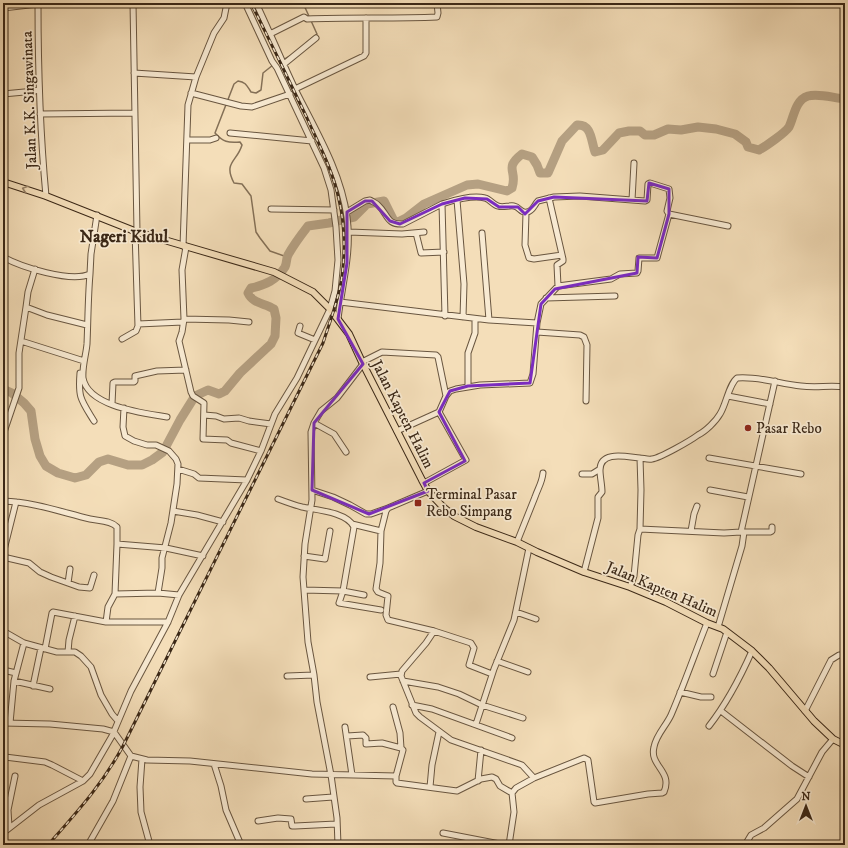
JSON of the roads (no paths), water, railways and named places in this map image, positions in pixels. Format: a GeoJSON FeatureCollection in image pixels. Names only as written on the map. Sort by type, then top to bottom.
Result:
{"type":"FeatureCollection","features":[{"type":"Feature","properties":{"kind":"main road","name":"Jalan Kapten Halim"},"geometry":{"type":"LineString","coordinates":[[3,182],[97,215],[136,232],[274,272],[313,292],[330,309],[349,334],[362,363],[428,491],[436,501],[454,516],[476,527],[517,542],[584,572],[630,587],[666,602],[727,632],[752,651],[769,668],[805,711],[832,739],[845,745]]}},
{"type":"Feature","properties":{"kind":"street"},"geometry":{"type":"LineString","coordinates":[[122,338],[136,331],[138,324],[135,279],[136,232],[133,3]]}},
{"type":"Feature","properties":{"kind":"street"},"geometry":{"type":"LineString","coordinates":[[227,3],[224,18],[214,33],[196,77],[188,105],[185,247],[182,270],[184,321],[179,341],[191,392],[193,396],[204,403],[203,439],[227,440],[231,443],[261,451]]}},
{"type":"Feature","properties":{"kind":"street"},"geometry":{"type":"LineString","coordinates":[[3,833],[9,826],[39,805],[83,781],[90,774],[114,732],[141,672],[168,622],[179,595],[247,480],[261,451],[278,408],[297,378],[330,309],[335,291],[338,260],[332,190],[312,141],[245,3]]}},
{"type":"Feature","properties":{"kind":"street"},"geometry":{"type":"LineString","coordinates":[[256,3],[295,89],[334,169],[347,214],[349,232],[346,270],[338,319]]}},
{"type":"Feature","properties":{"kind":"street"},"geometry":{"type":"LineString","coordinates":[[270,34],[304,17],[307,19],[393,19],[437,17],[437,3]]}},
{"type":"Feature","properties":{"kind":"street"},"geometry":{"type":"LineString","coordinates":[[3,8],[38,4]]}},
{"type":"Feature","properties":{"kind":"street","name":"Jalan K.K. Singawinata"},"geometry":{"type":"LineString","coordinates":[[38,4],[38,89],[41,146],[46,196]]}},
{"type":"Feature","properties":{"kind":"street"},"geometry":{"type":"LineString","coordinates":[[295,89],[364,56],[366,53],[366,18]]}},
{"type":"Feature","properties":{"kind":"street"},"geometry":{"type":"LineString","coordinates":[[283,61],[316,38]]}},
{"type":"Feature","properties":{"kind":"street"},"geometry":{"type":"LineString","coordinates":[[134,73],[196,77]]}},
{"type":"Feature","properties":{"kind":"street"},"geometry":{"type":"LineString","coordinates":[[3,94],[35,91],[38,89]]}},
{"type":"Feature","properties":{"kind":"street"},"geometry":{"type":"LineString","coordinates":[[192,93],[232,104],[252,107],[290,94]]}},
{"type":"Feature","properties":{"kind":"street"},"geometry":{"type":"LineString","coordinates":[[40,114],[135,113]]}},
{"type":"Feature","properties":{"kind":"street"},"geometry":{"type":"LineString","coordinates":[[230,133],[312,141]]}},
{"type":"Feature","properties":{"kind":"street"},"geometry":{"type":"LineString","coordinates":[[187,140],[210,140],[216,138]]}},
{"type":"Feature","properties":{"kind":"street"},"geometry":{"type":"LineString","coordinates":[[632,200],[634,163]]}},
{"type":"Feature","properties":{"kind":"street"},"geometry":{"type":"LineString","coordinates":[[397,431],[439,412],[446,396],[450,391],[456,388],[530,383],[533,374],[537,323],[541,304],[558,286],[611,279],[620,274],[637,272],[639,258],[657,258],[669,214],[667,211],[670,198],[668,188],[650,183],[648,184],[646,200],[580,196],[549,198],[538,201],[532,210],[526,213]]}},
{"type":"Feature","properties":{"kind":"street"},"geometry":{"type":"LineString","coordinates":[[347,214],[367,200],[372,201],[379,206],[390,221],[396,224],[403,224],[442,204],[456,200],[484,198],[487,198],[494,205],[499,207],[514,206],[526,213]]}},
{"type":"Feature","properties":{"kind":"street"},"geometry":{"type":"LineString","coordinates":[[549,198],[563,261],[557,265],[558,286]]}},
{"type":"Feature","properties":{"kind":"street"},"geometry":{"type":"LineString","coordinates":[[456,200],[464,284],[463,317]]}},
{"type":"Feature","properties":{"kind":"street"},"geometry":{"type":"LineString","coordinates":[[442,204],[445,316]]}},
{"type":"Feature","properties":{"kind":"street"},"geometry":{"type":"LineString","coordinates":[[271,209],[334,210]]}},
{"type":"Feature","properties":{"kind":"street"},"geometry":{"type":"LineString","coordinates":[[526,213],[525,245],[529,258],[534,259],[562,255]]}},
{"type":"Feature","properties":{"kind":"street"},"geometry":{"type":"LineString","coordinates":[[669,214],[728,226]]}},
{"type":"Feature","properties":{"kind":"street"},"geometry":{"type":"LineString","coordinates":[[94,421],[83,403],[79,390],[87,345],[91,254],[97,215]]}},
{"type":"Feature","properties":{"kind":"street"},"geometry":{"type":"LineString","coordinates":[[349,232],[402,234],[424,232]]}},
{"type":"Feature","properties":{"kind":"street"},"geometry":{"type":"LineString","coordinates":[[416,233],[421,253],[444,252]]}},
{"type":"Feature","properties":{"kind":"street"},"geometry":{"type":"LineString","coordinates":[[482,233],[489,320]]}},
{"type":"Feature","properties":{"kind":"street"},"geometry":{"type":"LineString","coordinates":[[3,257],[35,269],[66,277],[90,274]]}},
{"type":"Feature","properties":{"kind":"street"},"geometry":{"type":"LineString","coordinates":[[3,435],[18,392],[18,363],[21,341],[28,292],[35,269]]}},
{"type":"Feature","properties":{"kind":"street"},"geometry":{"type":"LineString","coordinates":[[546,298],[615,296]]}},
{"type":"Feature","properties":{"kind":"street"},"geometry":{"type":"LineString","coordinates":[[340,302],[445,316],[537,323]]}},
{"type":"Feature","properties":{"kind":"street"},"geometry":{"type":"LineString","coordinates":[[26,307],[47,315],[87,325]]}},
{"type":"Feature","properties":{"kind":"street"},"geometry":{"type":"LineString","coordinates":[[468,386],[468,353],[475,333],[475,319]]}},
{"type":"Feature","properties":{"kind":"street"},"geometry":{"type":"LineString","coordinates":[[138,324],[228,320],[249,322]]}},
{"type":"Feature","properties":{"kind":"street"},"geometry":{"type":"LineString","coordinates":[[300,326],[298,333],[315,340]]}},
{"type":"Feature","properties":{"kind":"street"},"geometry":{"type":"LineString","coordinates":[[537,332],[580,335],[584,337],[587,345],[586,401]]}},
{"type":"Feature","properties":{"kind":"street"},"geometry":{"type":"LineString","coordinates":[[21,341],[83,361]]}},
{"type":"Feature","properties":{"kind":"street"},"geometry":{"type":"LineString","coordinates":[[338,845],[331,775],[317,702],[308,642],[303,577],[312,490],[311,432],[321,411],[337,398],[362,363],[382,352],[436,355],[438,357],[446,396]]}},
{"type":"Feature","properties":{"kind":"street"},"geometry":{"type":"LineString","coordinates":[[83,361],[83,377],[86,386],[98,398],[124,408],[167,417]]}},
{"type":"Feature","properties":{"kind":"street"},"geometry":{"type":"LineString","coordinates":[[112,404],[113,383],[115,382],[134,382],[136,376],[157,371],[186,370]]}},
{"type":"Feature","properties":{"kind":"street"},"geometry":{"type":"LineString","coordinates":[[582,474],[592,474],[600,468],[605,458],[610,456],[652,460],[699,435],[721,414],[724,401],[728,396],[732,383],[737,378],[761,379],[803,386],[845,387]]}},
{"type":"Feature","properties":{"kind":"street"},"geometry":{"type":"LineString","coordinates":[[718,627],[742,546],[742,532],[748,497],[775,381]]}},
{"type":"Feature","properties":{"kind":"street"},"geometry":{"type":"LineString","coordinates":[[728,396],[770,404]]}},
{"type":"Feature","properties":{"kind":"street"},"geometry":{"type":"LineString","coordinates":[[124,408],[123,427],[125,436],[134,441],[147,445],[156,445],[169,452],[176,459],[178,464],[173,511],[166,548],[162,558],[158,593]]}},
{"type":"Feature","properties":{"kind":"street"},"geometry":{"type":"LineString","coordinates":[[424,483],[466,460],[439,412]]}},
{"type":"Feature","properties":{"kind":"street"},"geometry":{"type":"LineString","coordinates":[[204,415],[216,416],[224,419],[239,418],[271,424]]}},
{"type":"Feature","properties":{"kind":"street"},"geometry":{"type":"LineString","coordinates":[[314,423],[334,434],[346,452]]}},
{"type":"Feature","properties":{"kind":"street"},"geometry":{"type":"LineString","coordinates":[[630,587],[634,576],[638,535],[640,529],[640,458]]}},
{"type":"Feature","properties":{"kind":"street"},"geometry":{"type":"LineString","coordinates":[[709,458],[801,474]]}},
{"type":"Feature","properties":{"kind":"street"},"geometry":{"type":"LineString","coordinates":[[584,572],[598,518],[598,497],[602,492],[600,468]]}},
{"type":"Feature","properties":{"kind":"street"},"geometry":{"type":"LineString","coordinates":[[178,470],[194,474],[199,478],[247,480]]}},
{"type":"Feature","properties":{"kind":"street"},"geometry":{"type":"LineString","coordinates":[[517,542],[531,511],[535,496],[542,483],[543,473]]}},
{"type":"Feature","properties":{"kind":"street"},"geometry":{"type":"LineString","coordinates":[[312,490],[333,497],[366,514],[371,514],[388,508],[428,491]]}},
{"type":"Feature","properties":{"kind":"street"},"geometry":{"type":"LineString","coordinates":[[710,490],[748,497]]}},
{"type":"Feature","properties":{"kind":"street"},"geometry":{"type":"LineString","coordinates":[[278,499],[337,515],[352,524],[381,531]]}},
{"type":"Feature","properties":{"kind":"street"},"geometry":{"type":"LineString","coordinates":[[3,500],[35,504],[92,520],[114,524],[117,527],[115,594],[108,607],[106,622]]}},
{"type":"Feature","properties":{"kind":"street"},"geometry":{"type":"LineString","coordinates":[[16,502],[3,556],[29,563],[40,572],[52,578],[79,587],[90,588],[94,575]]}},
{"type":"Feature","properties":{"kind":"street"},"geometry":{"type":"LineString","coordinates":[[691,531],[697,506]]}},
{"type":"Feature","properties":{"kind":"street"},"geometry":{"type":"LineString","coordinates":[[388,508],[381,531],[380,563],[376,587],[378,592],[388,596],[386,618],[388,620],[434,631],[471,643],[474,648],[469,665],[492,674]]}},
{"type":"Feature","properties":{"kind":"street"},"geometry":{"type":"LineString","coordinates":[[173,511],[197,515],[223,522]]}},
{"type":"Feature","properties":{"kind":"street"},"geometry":{"type":"LineString","coordinates":[[352,524],[354,527],[343,591],[339,603],[381,610]]}},
{"type":"Feature","properties":{"kind":"street"},"geometry":{"type":"LineString","coordinates":[[640,529],[770,532],[772,531],[772,527]]}},
{"type":"Feature","properties":{"kind":"street"},"geometry":{"type":"LineString","coordinates":[[304,556],[325,559],[330,531]]}},
{"type":"Feature","properties":{"kind":"street"},"geometry":{"type":"LineString","coordinates":[[117,544],[166,548],[203,556]]}},
{"type":"Feature","properties":{"kind":"street"},"geometry":{"type":"LineString","coordinates":[[476,724],[492,674],[514,620],[529,548]]}},
{"type":"Feature","properties":{"kind":"street"},"geometry":{"type":"LineString","coordinates":[[68,583],[70,570]]}},
{"type":"Feature","properties":{"kind":"street"},"geometry":{"type":"LineString","coordinates":[[304,590],[343,591],[364,595]]}},
{"type":"Feature","properties":{"kind":"street"},"geometry":{"type":"LineString","coordinates":[[115,594],[158,593],[179,595]]}},
{"type":"Feature","properties":{"kind":"street"},"geometry":{"type":"LineString","coordinates":[[34,686],[53,612],[106,622],[168,622]]}},
{"type":"Feature","properties":{"kind":"street"},"geometry":{"type":"LineString","coordinates":[[516,612],[536,619]]}},
{"type":"Feature","properties":{"kind":"street"},"geometry":{"type":"LineString","coordinates":[[68,652],[69,636],[75,616]]}},
{"type":"Feature","properties":{"kind":"street"},"geometry":{"type":"LineString","coordinates":[[509,845],[514,812],[512,793],[516,788],[534,778],[584,758],[588,760],[595,803],[662,793],[666,788],[666,780],[664,772],[658,766],[653,757],[654,747],[658,736],[669,720],[707,623]]}},
{"type":"Feature","properties":{"kind":"street"},"geometry":{"type":"LineString","coordinates":[[3,631],[24,643],[62,653],[75,652],[81,656],[91,667],[102,695],[112,714],[118,721]]}},
{"type":"Feature","properties":{"kind":"street"},"geometry":{"type":"LineString","coordinates":[[434,631],[426,643],[407,664],[401,674],[416,712],[420,717],[451,740],[522,765],[534,778]]}},
{"type":"Feature","properties":{"kind":"street"},"geometry":{"type":"LineString","coordinates":[[713,674],[727,632]]}},
{"type":"Feature","properties":{"kind":"street"},"geometry":{"type":"LineString","coordinates":[[10,723],[14,682],[24,643]]}},
{"type":"Feature","properties":{"kind":"street"},"geometry":{"type":"LineString","coordinates":[[709,726],[721,711],[742,675],[752,651]]}},
{"type":"Feature","properties":{"kind":"street"},"geometry":{"type":"LineString","coordinates":[[805,711],[831,660],[839,655],[845,655]]}},
{"type":"Feature","properties":{"kind":"street"},"geometry":{"type":"LineString","coordinates":[[497,661],[528,672]]}},
{"type":"Feature","properties":{"kind":"street"},"geometry":{"type":"LineString","coordinates":[[3,670],[16,673]]}},
{"type":"Feature","properties":{"kind":"street"},"geometry":{"type":"LineString","coordinates":[[370,677],[401,674]]}},
{"type":"Feature","properties":{"kind":"street"},"geometry":{"type":"LineString","coordinates":[[287,676],[314,675]]}},
{"type":"Feature","properties":{"kind":"street"},"geometry":{"type":"LineString","coordinates":[[403,681],[438,687],[459,694],[482,705],[523,718]]}},
{"type":"Feature","properties":{"kind":"street"},"geometry":{"type":"LineString","coordinates":[[14,682],[50,689]]}},
{"type":"Feature","properties":{"kind":"street"},"geometry":{"type":"LineString","coordinates":[[680,692],[701,697],[711,697]]}},
{"type":"Feature","properties":{"kind":"street"},"geometry":{"type":"LineString","coordinates":[[412,705],[432,709],[512,738]]}},
{"type":"Feature","properties":{"kind":"street"},"geometry":{"type":"LineString","coordinates":[[393,707],[400,733],[401,748],[403,750],[396,776],[397,783],[430,787],[451,792],[457,791],[488,777],[494,778],[500,786],[512,793]]}},
{"type":"Feature","properties":{"kind":"street"},"geometry":{"type":"LineString","coordinates":[[721,711],[792,766],[809,777]]}},
{"type":"Feature","properties":{"kind":"street"},"geometry":{"type":"LineString","coordinates":[[3,722],[50,724],[103,729],[114,732],[132,756],[142,759],[331,775],[396,776]]}},
{"type":"Feature","properties":{"kind":"street"},"geometry":{"type":"LineString","coordinates":[[345,727],[352,775]]}},
{"type":"Feature","properties":{"kind":"street"},"geometry":{"type":"LineString","coordinates":[[430,787],[432,765],[439,732]]}},
{"type":"Feature","properties":{"kind":"street"},"geometry":{"type":"LineString","coordinates":[[347,736],[363,735],[366,738],[366,744],[382,743],[401,748]]}},
{"type":"Feature","properties":{"kind":"street"},"geometry":{"type":"LineString","coordinates":[[745,845],[751,835],[764,828],[797,799],[822,752],[832,739]]}},
{"type":"Feature","properties":{"kind":"street"},"geometry":{"type":"LineString","coordinates":[[478,781],[481,750]]}},
{"type":"Feature","properties":{"kind":"street"},"geometry":{"type":"LineString","coordinates":[[88,845],[118,789],[132,756]]}},
{"type":"Feature","properties":{"kind":"street"},"geometry":{"type":"LineString","coordinates":[[5,757],[52,765],[83,781]]}},
{"type":"Feature","properties":{"kind":"street"},"geometry":{"type":"LineString","coordinates":[[142,759],[140,787],[141,812],[150,845]]}},
{"type":"Feature","properties":{"kind":"street"},"geometry":{"type":"LineString","coordinates":[[214,764],[221,786],[226,810],[241,845]]}},
{"type":"Feature","properties":{"kind":"street"},"geometry":{"type":"LineString","coordinates":[[9,826],[8,810],[15,776]]}},
{"type":"Feature","properties":{"kind":"street"},"geometry":{"type":"LineString","coordinates":[[306,799],[333,797]]}},
{"type":"Feature","properties":{"kind":"street"},"geometry":{"type":"LineString","coordinates":[[3,817],[9,826]]}},
{"type":"Feature","properties":{"kind":"street"},"geometry":{"type":"LineString","coordinates":[[258,821],[278,818],[291,819],[292,826],[336,824]]}},
{"type":"Feature","properties":{"kind":"street"},"geometry":{"type":"LineString","coordinates":[[443,833],[506,845]]}},
{"type":"Feature","properties":{"kind":"waterway"},"geometry":{"type":"LineString","coordinates":[[303,3],[317,34],[306,43]]}},
{"type":"Feature","properties":{"kind":"waterway"},"geometry":{"type":"LineString","coordinates":[[283,60],[290,56]]}},
{"type":"Feature","properties":{"kind":"waterway"},"geometry":{"type":"LineString","coordinates":[[273,65],[263,73],[261,90],[256,93],[251,92],[243,82],[238,81],[234,84],[215,133],[223,140],[229,142],[240,142],[242,145],[240,151],[230,166],[231,176],[234,183],[242,184],[251,196],[256,232],[260,238],[270,251],[287,257]]}},
{"type":"Feature","properties":{"kind":"waterway"},"geometry":{"type":"LineString","coordinates":[[3,389],[12,393],[31,411],[35,439],[40,456],[46,466],[58,473],[75,478],[86,475],[99,462],[108,459],[128,465],[142,465],[163,452],[195,396],[208,390],[219,394],[225,391],[240,373],[271,344],[275,336],[276,318],[274,309],[256,301],[250,297],[248,293],[251,288],[274,279],[282,272],[286,266],[287,256],[308,226],[354,217],[367,204],[384,201],[394,221],[398,222],[406,218],[424,204],[467,185],[478,184],[507,191],[512,188],[512,167],[516,159],[522,154],[532,157],[540,173],[548,173],[562,141],[577,125],[586,127],[592,138],[595,152],[603,150],[619,133],[640,131],[645,135],[654,135],[668,129],[681,130],[698,127],[716,129],[735,134],[746,142],[748,147],[759,150],[787,130],[800,101],[804,98],[817,95],[845,99]]}},
{"type":"Feature","properties":{"kind":"railway"},"geometry":{"type":"LineString","coordinates":[[48,845],[98,786],[123,746],[323,343],[338,296],[342,277],[344,242],[341,208],[336,189],[325,158],[307,118],[251,3]]}},
{"type":"Feature","properties":{"kind":"place","name":"Pasar Rebo"},"geometry":{"type":"Point","coordinates":[748,428]}},
{"type":"Feature","properties":{"kind":"place","name":"Terminal Pasar Rebo Simpang"},"geometry":{"type":"Point","coordinates":[418,503]}},
{"type":"Feature","properties":{"kind":"district","name":"Nageri Kidul"},"geometry":{"type":"Point","coordinates":[124,236]}}]}
